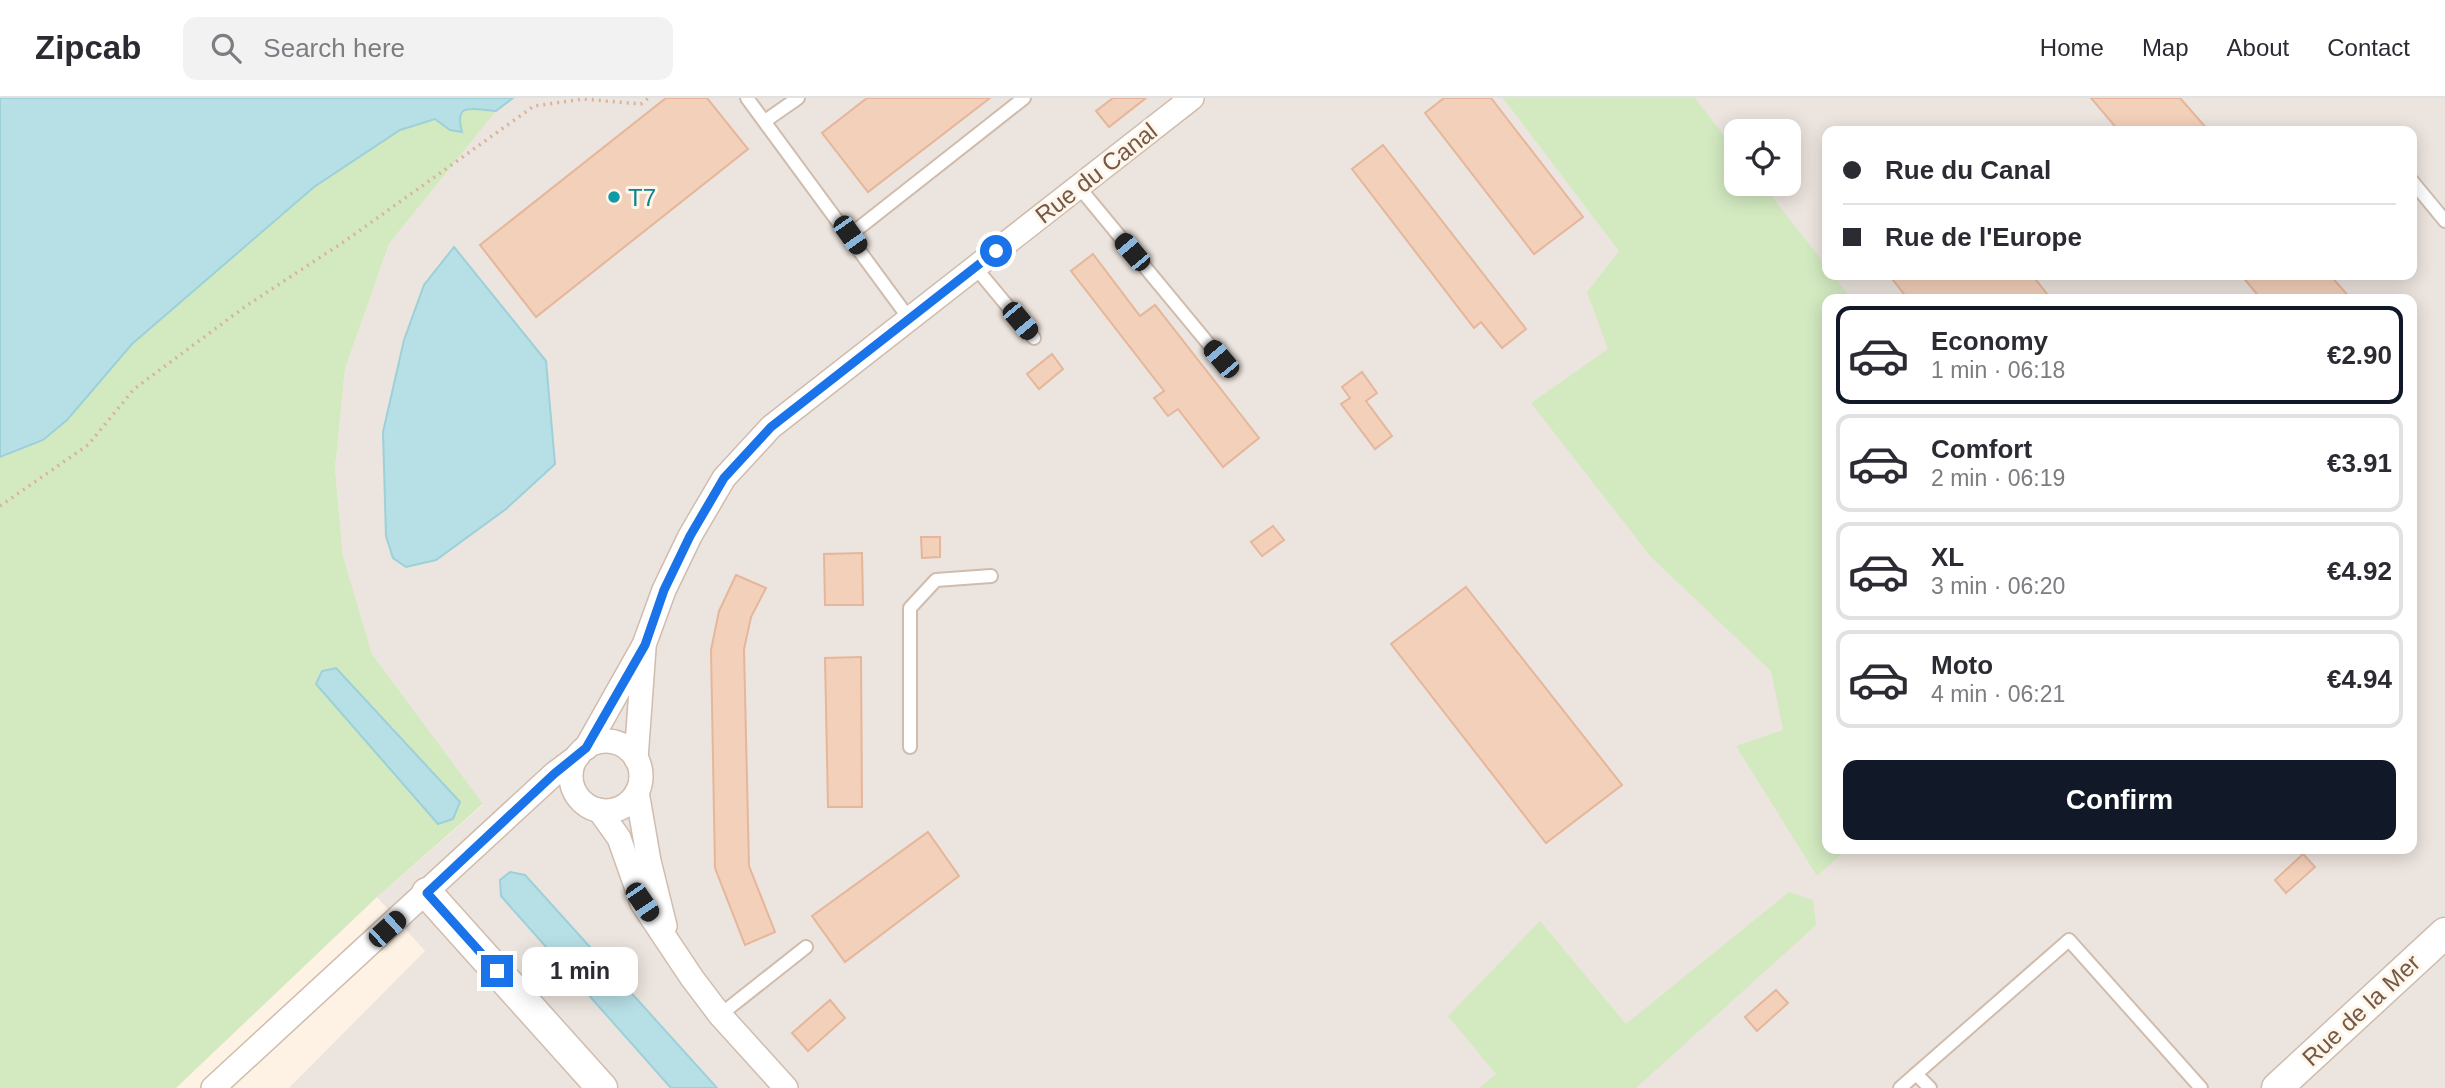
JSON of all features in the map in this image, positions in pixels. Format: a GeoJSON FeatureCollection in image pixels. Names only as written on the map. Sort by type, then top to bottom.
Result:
{"type":"FeatureCollection","features":[{"type":"Feature","properties":{"kind":"street","name":"Rue du Canal"},"geometry":{"type":"LineString","coordinates":[[786,1088],[720,1015],[670,943],[642,902],[619,838],[589,805],[571,778],[582,752],[645,645],[664,590],[690,536],[724,478],[771,427],[908,317],[1192,98]]}},
{"type":"Feature","properties":{"kind":"street","name":"Rue du Canal"},"geometry":{"type":"LineString","coordinates":[[645,645],[636,759],[640,769],[637,792],[649,861],[670,943]]}},
{"type":"Feature","properties":{"kind":"street"},"geometry":{"type":"LineString","coordinates":[[213,1088],[554,774],[582,752],[608,741],[619,744],[636,759]]}},
{"type":"Feature","properties":{"kind":"street"},"geometry":{"type":"LineString","coordinates":[[520,807],[550,795],[589,805],[621,808],[637,792]]}},
{"type":"Feature","properties":{"kind":"street"},"geometry":{"type":"LineString","coordinates":[[427,893],[603,1088]]}},
{"type":"Feature","properties":{"kind":"street","name":"Rue de la Mer"},"geometry":{"type":"LineString","coordinates":[[2277,1088],[2445,933]]}},
{"type":"Feature","properties":{"kind":"lane"},"geometry":{"type":"LineString","coordinates":[[747,98],[908,317]]}},
{"type":"Feature","properties":{"kind":"lane"},"geometry":{"type":"LineString","coordinates":[[765,121],[798,98]]}},
{"type":"Feature","properties":{"kind":"lane"},"geometry":{"type":"LineString","coordinates":[[850,235],[1024,98]]}},
{"type":"Feature","properties":{"kind":"lane"},"geometry":{"type":"LineString","coordinates":[[1078,187],[1221,359]]}},
{"type":"Feature","properties":{"kind":"lane"},"geometry":{"type":"LineString","coordinates":[[2417,187],[2445,221]]}},
{"type":"Feature","properties":{"kind":"lane"},"geometry":{"type":"LineString","coordinates":[[975,267],[1034,338]]}},
{"type":"Feature","properties":{"kind":"lane"},"geometry":{"type":"LineString","coordinates":[[910,747],[910,608],[936,580],[991,576]]}},
{"type":"Feature","properties":{"kind":"lane"},"geometry":{"type":"LineString","coordinates":[[1900,1088],[2069,940],[2194,1086]]}},
{"type":"Feature","properties":{"kind":"lane"},"geometry":{"type":"LineString","coordinates":[[720,1015],[806,947]]}},
{"type":"Feature","properties":{"kind":"lane"},"geometry":{"type":"LineString","coordinates":[[1916,1074],[1930,1088]]}},
{"type":"Feature","properties":{"kind":"path"},"geometry":{"type":"LineString","coordinates":[[0,506],[88,445],[134,389],[246,306],[345,241],[534,106],[583,99],[641,104],[648,98]]}},
{"type":"Feature","properties":{"kind":"shaded area"},"geometry":{"type":"Polygon","coordinates":[[[513,98],[2445,98],[2445,1088],[289,1088],[425,951],[377,897],[483,805],[372,654],[343,556],[335,469],[345,369],[389,244],[496,111],[513,98]]]}},
{"type":"Feature","properties":{"kind":"green space"},"geometry":{"type":"Polygon","coordinates":[[[1503,98],[1695,98],[1724,135],[1724,196],[1771,196],[1822,261],[1822,280],[1837,280],[1848,294],[1822,294],[1822,854],[1841,854],[1817,876],[1736,746],[1783,730],[1771,671],[1651,557],[1531,403],[1608,349],[1587,292],[1619,251],[1503,98]]]}},
{"type":"Feature","properties":{"kind":"green space"},"geometry":{"type":"Polygon","coordinates":[[[468,108],[496,111],[389,244],[345,369],[335,469],[343,556],[372,654],[483,804],[377,897],[176,1088],[0,1088],[0,457],[43,440],[67,420],[132,344],[314,187],[400,130],[435,119],[450,130],[462,131],[458,118],[468,108]]]}},
{"type":"Feature","properties":{"kind":"green space"},"geometry":{"type":"Polygon","coordinates":[[[1789,892],[1813,900],[1816,925],[1636,1088],[1479,1088],[1496,1074],[1448,1016],[1540,921],[1626,1024],[1789,892]]]}},
{"type":"Feature","properties":{"kind":"water"},"geometry":{"type":"Polygon","coordinates":[[[0,98],[513,98],[496,111],[463,111],[460,122],[462,132],[450,130],[435,119],[400,130],[314,187],[132,344],[67,420],[43,440],[0,457],[0,98]]]}},
{"type":"Feature","properties":{"kind":"water"},"geometry":{"type":"Polygon","coordinates":[[[454,247],[546,361],[555,464],[506,509],[436,560],[406,567],[393,558],[386,536],[383,432],[404,340],[424,285],[454,247]]]}},
{"type":"Feature","properties":{"kind":"water"},"geometry":{"type":"Polygon","coordinates":[[[336,668],[460,802],[453,819],[438,824],[316,684],[322,671],[336,668]]]}},
{"type":"Feature","properties":{"kind":"water"},"geometry":{"type":"Polygon","coordinates":[[[510,872],[525,875],[717,1088],[671,1088],[501,896],[500,880],[510,872]]]}},
{"type":"Feature","properties":{"kind":"building","name":"T7"},"geometry":{"type":"Polygon","coordinates":[[[666,98],[707,98],[748,149],[536,317],[480,245],[666,98]]]}},
{"type":"Feature","properties":{"kind":"building"},"geometry":{"type":"Polygon","coordinates":[[[867,98],[990,98],[868,192],[822,133],[867,98]]]}},
{"type":"Feature","properties":{"kind":"building"},"geometry":{"type":"Polygon","coordinates":[[[1113,98],[1146,98],[1109,127],[1096,111],[1113,98]]]}},
{"type":"Feature","properties":{"kind":"building"},"geometry":{"type":"Polygon","coordinates":[[[1444,98],[1491,98],[1583,217],[1534,254],[1425,113],[1444,98]]]}},
{"type":"Feature","properties":{"kind":"building"},"geometry":{"type":"Polygon","coordinates":[[[2091,98],[2180,98],[2205,126],[2115,126],[2091,98]]]}},
{"type":"Feature","properties":{"kind":"building"},"geometry":{"type":"Polygon","coordinates":[[[1383,145],[1526,329],[1502,348],[1481,322],[1474,328],[1352,169],[1383,145]]]}},
{"type":"Feature","properties":{"kind":"building"},"geometry":{"type":"Polygon","coordinates":[[[1093,254],[1140,316],[1155,305],[1259,438],[1223,467],[1178,409],[1168,416],[1154,398],[1164,391],[1071,271],[1093,254]]]}},
{"type":"Feature","properties":{"kind":"building"},"geometry":{"type":"Polygon","coordinates":[[[1893,280],[2036,280],[2047,294],[1904,294],[1893,280]]]}},
{"type":"Feature","properties":{"kind":"building"},"geometry":{"type":"Polygon","coordinates":[[[2245,280],[2334,280],[2347,294],[2257,294],[2245,280]]]}},
{"type":"Feature","properties":{"kind":"building"},"geometry":{"type":"Polygon","coordinates":[[[1052,354],[1063,369],[1039,389],[1027,374],[1052,354]]]}},
{"type":"Feature","properties":{"kind":"building"},"geometry":{"type":"Polygon","coordinates":[[[1362,372],[1377,393],[1366,401],[1392,436],[1375,449],[1341,404],[1350,398],[1342,387],[1362,372]]]}},
{"type":"Feature","properties":{"kind":"building"},"geometry":{"type":"Polygon","coordinates":[[[1273,526],[1284,540],[1262,556],[1251,542],[1273,526]]]}},
{"type":"Feature","properties":{"kind":"building"},"geometry":{"type":"Polygon","coordinates":[[[921,537],[940,537],[940,557],[922,558],[921,537]]]}},
{"type":"Feature","properties":{"kind":"building"},"geometry":{"type":"Polygon","coordinates":[[[862,553],[863,605],[825,605],[824,554],[862,553]]]}},
{"type":"Feature","properties":{"kind":"building"},"geometry":{"type":"Polygon","coordinates":[[[736,575],[766,588],[751,617],[744,649],[749,866],[775,932],[745,945],[715,868],[711,650],[719,611],[736,575]]]}},
{"type":"Feature","properties":{"kind":"building"},"geometry":{"type":"Polygon","coordinates":[[[1466,587],[1622,785],[1546,843],[1391,644],[1466,587]]]}},
{"type":"Feature","properties":{"kind":"building"},"geometry":{"type":"Polygon","coordinates":[[[861,657],[862,807],[828,807],[825,658],[861,657]]]}},
{"type":"Feature","properties":{"kind":"building"},"geometry":{"type":"Polygon","coordinates":[[[928,832],[959,876],[845,962],[812,916],[928,832]]]}},
{"type":"Feature","properties":{"kind":"building"},"geometry":{"type":"Polygon","coordinates":[[[2303,854],[2315,867],[2286,893],[2275,880],[2303,854]]]}},
{"type":"Feature","properties":{"kind":"building"},"geometry":{"type":"Polygon","coordinates":[[[1776,990],[1788,1003],[1757,1031],[1745,1017],[1776,990]]]}},
{"type":"Feature","properties":{"kind":"building"},"geometry":{"type":"Polygon","coordinates":[[[830,1000],[845,1018],[808,1051],[792,1033],[830,1000]]]}},
{"type":"Feature","properties":{"kind":"place","name":"T7"},"geometry":{"type":"Point","coordinates":[614,197]}},
{"type":"Feature","properties":{"kind":"route"},"geometry":{"type":"LineString","coordinates":[[497,971],[427,893],[554,774],[586,748],[645,645],[664,590],[690,536],[724,478],[771,427],[908,317],[996,251]]}}]}
